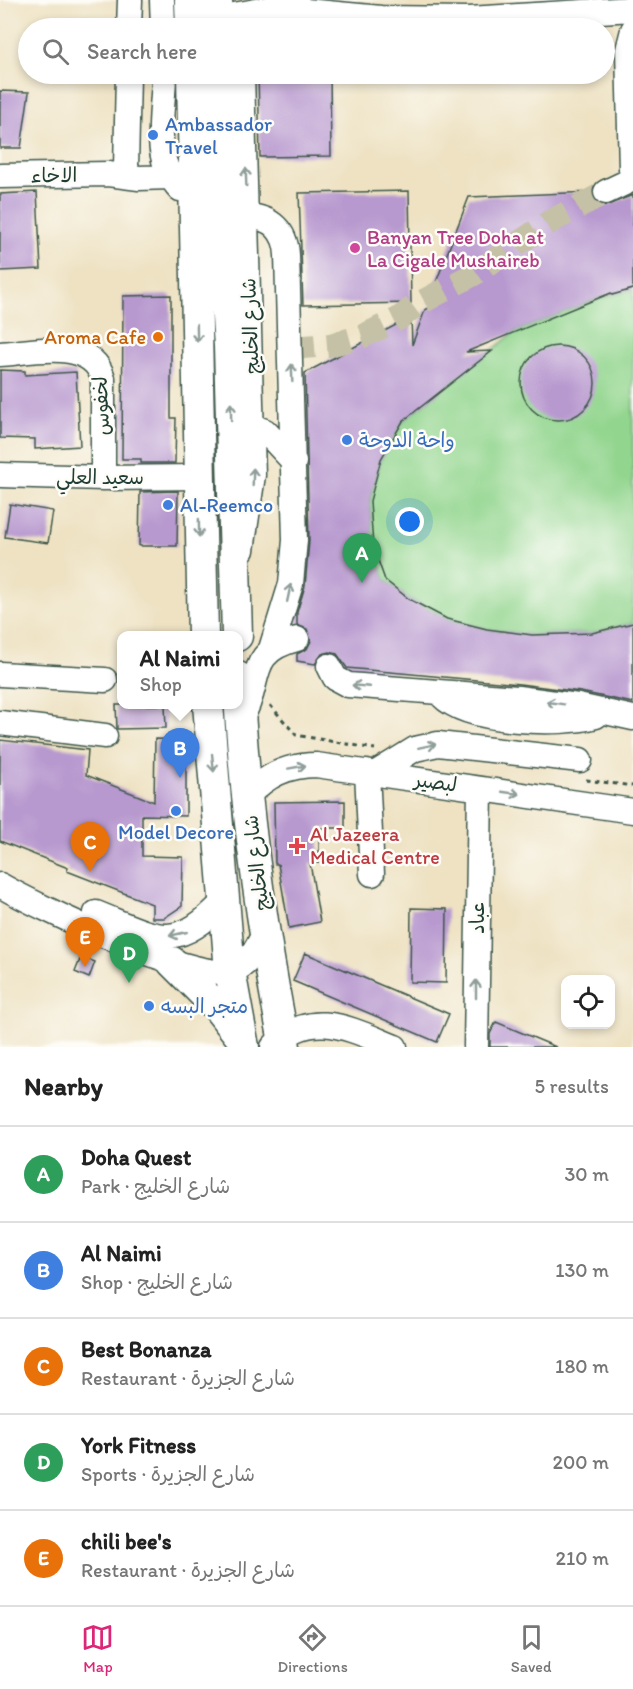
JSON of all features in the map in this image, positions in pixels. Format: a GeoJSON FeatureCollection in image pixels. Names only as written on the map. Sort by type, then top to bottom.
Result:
{"type":"FeatureCollection","features":[{"type":"Feature","properties":{"kind":"main road"},"geometry":{"type":"LineString","coordinates":[[190,0],[221,15]]}},
{"type":"Feature","properties":{"kind":"main road"},"geometry":{"type":"LineString","coordinates":[[192,84],[203,631]]}},
{"type":"Feature","properties":{"kind":"main road","name":"شارع الخليج"},"geometry":{"type":"LineString","coordinates":[[219,84],[237,631]]}},
{"type":"Feature","properties":{"kind":"main road","name":"شارع الخليج"},"geometry":{"type":"LineString","coordinates":[[208,709],[230,971],[243,1043]]}},
{"type":"Feature","properties":{"kind":"main road","name":"شارع الخليج"},"geometry":{"type":"LineString","coordinates":[[240,709],[264,934],[281,1043]]}},
{"type":"Feature","properties":{"kind":"main road"},"geometry":{"type":"LineString","coordinates":[[172,962],[217,1007],[243,1043]]}},
{"type":"Feature","properties":{"kind":"street"},"geometry":{"type":"LineString","coordinates":[[129,18],[130,0]]}},
{"type":"Feature","properties":{"kind":"street"},"geometry":{"type":"LineString","coordinates":[[162,0],[163,18]]}},
{"type":"Feature","properties":{"kind":"street"},"geometry":{"type":"LineString","coordinates":[[221,15],[273,8],[560,9],[594,12],[633,9]]}},
{"type":"Feature","properties":{"kind":"street"},"geometry":{"type":"LineString","coordinates":[[594,12],[601,18]]}},
{"type":"Feature","properties":{"kind":"street"},"geometry":{"type":"LineString","coordinates":[[615,31],[631,40],[632,134],[626,179]]}},
{"type":"Feature","properties":{"kind":"street"},"geometry":{"type":"LineString","coordinates":[[117,172],[127,84]]}},
{"type":"Feature","properties":{"kind":"street"},"geometry":{"type":"LineString","coordinates":[[164,84],[161,146],[170,177],[194,200]]}},
{"type":"Feature","properties":{"kind":"street","name":"شارع الخليج"},"geometry":{"type":"LineString","coordinates":[[234,576],[244,543],[252,500],[261,430],[247,216],[243,84]]}},
{"type":"Feature","properties":{"kind":"street","name":"الاخاء"},"geometry":{"type":"LineString","coordinates":[[117,172],[148,160],[161,146]]}},
{"type":"Feature","properties":{"kind":"street","name":"الاخاء"},"geometry":{"type":"LineString","coordinates":[[0,176],[117,172],[139,178],[170,177]]}},
{"type":"Feature","properties":{"kind":"street"},"geometry":{"type":"LineString","coordinates":[[241,719],[253,696],[261,660],[271,649],[286,606],[294,562],[294,432],[287,246],[273,223],[247,216]]}},
{"type":"Feature","properties":{"kind":"street","name":"لخفوس"},"geometry":{"type":"LineString","coordinates":[[0,354],[72,351],[87,355],[98,364],[103,378],[103,478]]}},
{"type":"Feature","properties":{"kind":"street"},"geometry":{"type":"LineString","coordinates":[[261,430],[279,437],[294,432]]}},
{"type":"Feature","properties":{"kind":"street"},"geometry":{"type":"LineString","coordinates":[[261,430],[294,462]]}},
{"type":"Feature","properties":{"kind":"street","name":"سعيد العلي"},"geometry":{"type":"LineString","coordinates":[[0,475],[103,478],[199,477]]}},
{"type":"Feature","properties":{"kind":"street"},"geometry":{"type":"LineString","coordinates":[[271,649],[297,639]]}},
{"type":"Feature","properties":{"kind":"street"},"geometry":{"type":"LineString","coordinates":[[329,666],[335,678],[348,685],[518,698],[633,718]]}},
{"type":"Feature","properties":{"kind":"street"},"geometry":{"type":"LineString","coordinates":[[0,674],[105,680]]}},
{"type":"Feature","properties":{"kind":"street"},"geometry":{"type":"LineString","coordinates":[[0,723],[105,736]]}},
{"type":"Feature","properties":{"kind":"street"},"geometry":{"type":"LineString","coordinates":[[372,874],[372,772],[415,748],[438,744],[580,760]]}},
{"type":"Feature","properties":{"kind":"street","name":"لبصير"},"geometry":{"type":"LineString","coordinates":[[248,796],[264,780],[294,766],[316,765],[633,811]]}},
{"type":"Feature","properties":{"kind":"street","name":"عباد"},"geometry":{"type":"LineString","coordinates":[[476,1047],[480,789]]}},
{"type":"Feature","properties":{"kind":"street"},"geometry":{"type":"LineString","coordinates":[[0,876],[158,936],[171,937],[194,929],[224,901]]}},
{"type":"Feature","properties":{"kind":"street"},"geometry":{"type":"LineString","coordinates":[[0,885],[172,962],[204,971],[230,971],[249,960],[264,934]]}},
{"type":"Feature","properties":{"kind":"street"},"geometry":{"type":"LineString","coordinates":[[281,1043],[294,1029],[321,1023],[350,1029],[395,1047]]}},
{"type":"Feature","properties":{"kind":"green space"},"geometry":{"type":"Polygon","coordinates":[[[633,289],[633,623],[592,633],[532,635],[487,629],[447,619],[409,599],[385,580],[373,546],[370,501],[381,459],[403,421],[515,332],[591,301],[633,289]]]}},
{"type":"Feature","properties":{"kind":"building"},"geometry":{"type":"Polygon","coordinates":[[[258,84],[330,84],[331,156],[260,157],[258,84]]]}},
{"type":"Feature","properties":{"kind":"building"},"geometry":{"type":"Polygon","coordinates":[[[0,91],[29,92],[21,148],[0,148],[0,91]]]}},
{"type":"Feature","properties":{"kind":"building","name":"Banyan Tree Doha at La Cigale Mushaireb"},"geometry":{"type":"Polygon","coordinates":[[[409,191],[411,303],[303,305],[299,193],[409,191]]]}},
{"type":"Feature","properties":{"kind":"building"},"geometry":{"type":"Polygon","coordinates":[[[37,192],[41,269],[0,271],[0,194],[37,192]]]}},
{"type":"Feature","properties":{"kind":"building","name":"واحة الدوحة"},"geometry":{"type":"Polygon","coordinates":[[[592,192],[597,203],[605,206],[633,195],[633,289],[612,295],[611,293],[466,352],[492,351],[403,421],[381,459],[370,501],[373,546],[385,580],[409,599],[447,619],[487,629],[532,635],[592,633],[633,623],[633,703],[581,692],[520,684],[347,668],[337,654],[330,652],[322,654],[315,664],[297,661],[297,654],[307,649],[311,641],[307,629],[297,625],[297,612],[305,586],[309,541],[305,373],[411,317],[412,345],[425,310],[438,303],[428,303],[469,197],[592,192]]]}},
{"type":"Feature","properties":{"kind":"building"},"geometry":{"type":"Polygon","coordinates":[[[171,295],[171,418],[176,418],[175,463],[141,463],[141,459],[122,459],[123,296],[171,295]]]}},
{"type":"Feature","properties":{"kind":"building"},"geometry":{"type":"Polygon","coordinates":[[[558,346],[579,352],[589,362],[595,383],[589,404],[579,414],[558,420],[537,414],[527,404],[521,383],[527,362],[537,352],[558,346]]]}},
{"type":"Feature","properties":{"kind":"building"},"geometry":{"type":"Polygon","coordinates":[[[0,370],[25,371],[25,375],[76,372],[80,446],[35,449],[35,439],[0,438],[0,370]]]}},
{"type":"Feature","properties":{"kind":"building"},"geometry":{"type":"Polygon","coordinates":[[[178,491],[177,546],[139,546],[140,492],[178,491]]]}},
{"type":"Feature","properties":{"kind":"building"},"geometry":{"type":"Polygon","coordinates":[[[10,504],[53,511],[48,543],[5,537],[10,504]]]}},
{"type":"Feature","properties":{"kind":"building"},"geometry":{"type":"Polygon","coordinates":[[[116,705],[117,709],[165,709],[166,728],[117,729],[116,705]]]}},
{"type":"Feature","properties":{"kind":"building"},"geometry":{"type":"Polygon","coordinates":[[[155,739],[186,740],[186,816],[142,815],[142,856],[183,857],[182,906],[164,918],[152,918],[152,904],[67,871],[68,868],[0,841],[0,740],[88,750],[86,775],[154,802],[155,739]]]}},
{"type":"Feature","properties":{"kind":"building","name":"Al Jazeera Medical Centre"},"geometry":{"type":"Polygon","coordinates":[[[345,801],[345,828],[319,828],[319,863],[310,863],[320,922],[289,928],[278,864],[275,864],[274,802],[345,801]]]}},
{"type":"Feature","properties":{"kind":"building"},"geometry":{"type":"Polygon","coordinates":[[[411,908],[447,909],[446,983],[410,982],[411,908]]]}},
{"type":"Feature","properties":{"kind":"building"},"geometry":{"type":"Polygon","coordinates":[[[305,953],[449,1014],[437,1042],[293,981],[305,953]]]}},
{"type":"Feature","properties":{"kind":"building"},"geometry":{"type":"Polygon","coordinates":[[[81,957],[95,962],[89,978],[75,972],[81,957]]]}},
{"type":"Feature","properties":{"kind":"building"},"geometry":{"type":"Polygon","coordinates":[[[496,1022],[556,1047],[490,1047],[490,1034],[496,1022]]]}},
{"type":"Feature","properties":{"kind":"tunnel"},"geometry":{"type":"LineString","coordinates":[[291,348],[330,345],[363,336],[398,319],[418,304],[474,274],[548,223],[606,192]]}},
{"type":"Feature","properties":{"kind":"place","name":"Ambassador Travel"},"geometry":{"type":"Point","coordinates":[153,135]}},
{"type":"Feature","properties":{"kind":"place","name":"Banyan Tree Doha at La Cigale Mushaireb"},"geometry":{"type":"Point","coordinates":[355,248]}},
{"type":"Feature","properties":{"kind":"place","name":"Aroma Cafe"},"geometry":{"type":"Point","coordinates":[158,337]}},
{"type":"Feature","properties":{"kind":"place","name":"واحة الدوحة"},"geometry":{"type":"Point","coordinates":[347,440]}},
{"type":"Feature","properties":{"kind":"place","name":"Al-Reemco"},"geometry":{"type":"Point","coordinates":[168,505]}},
{"type":"Feature","properties":{"kind":"place","name":"Doha Quest"},"geometry":{"type":"Point","coordinates":[362,583]}},
{"type":"Feature","properties":{"kind":"place","name":"Al Naimi"},"geometry":{"type":"Point","coordinates":[180,778]}},
{"type":"Feature","properties":{"kind":"place","name":"Model Decore"},"geometry":{"type":"Point","coordinates":[176,811]}},
{"type":"Feature","properties":{"kind":"place","name":"Al Jazeera Medical Centre"},"geometry":{"type":"Point","coordinates":[297,846]}},
{"type":"Feature","properties":{"kind":"place","name":"Best Bonanza"},"geometry":{"type":"Point","coordinates":[90,872]}},
{"type":"Feature","properties":{"kind":"place","name":"chili bee's"},"geometry":{"type":"Point","coordinates":[85,967]}},
{"type":"Feature","properties":{"kind":"place","name":"York Fitness"},"geometry":{"type":"Point","coordinates":[129,983]}},
{"type":"Feature","properties":{"kind":"place","name":"متجر البسه"},"geometry":{"type":"Point","coordinates":[149,1006]}}]}
